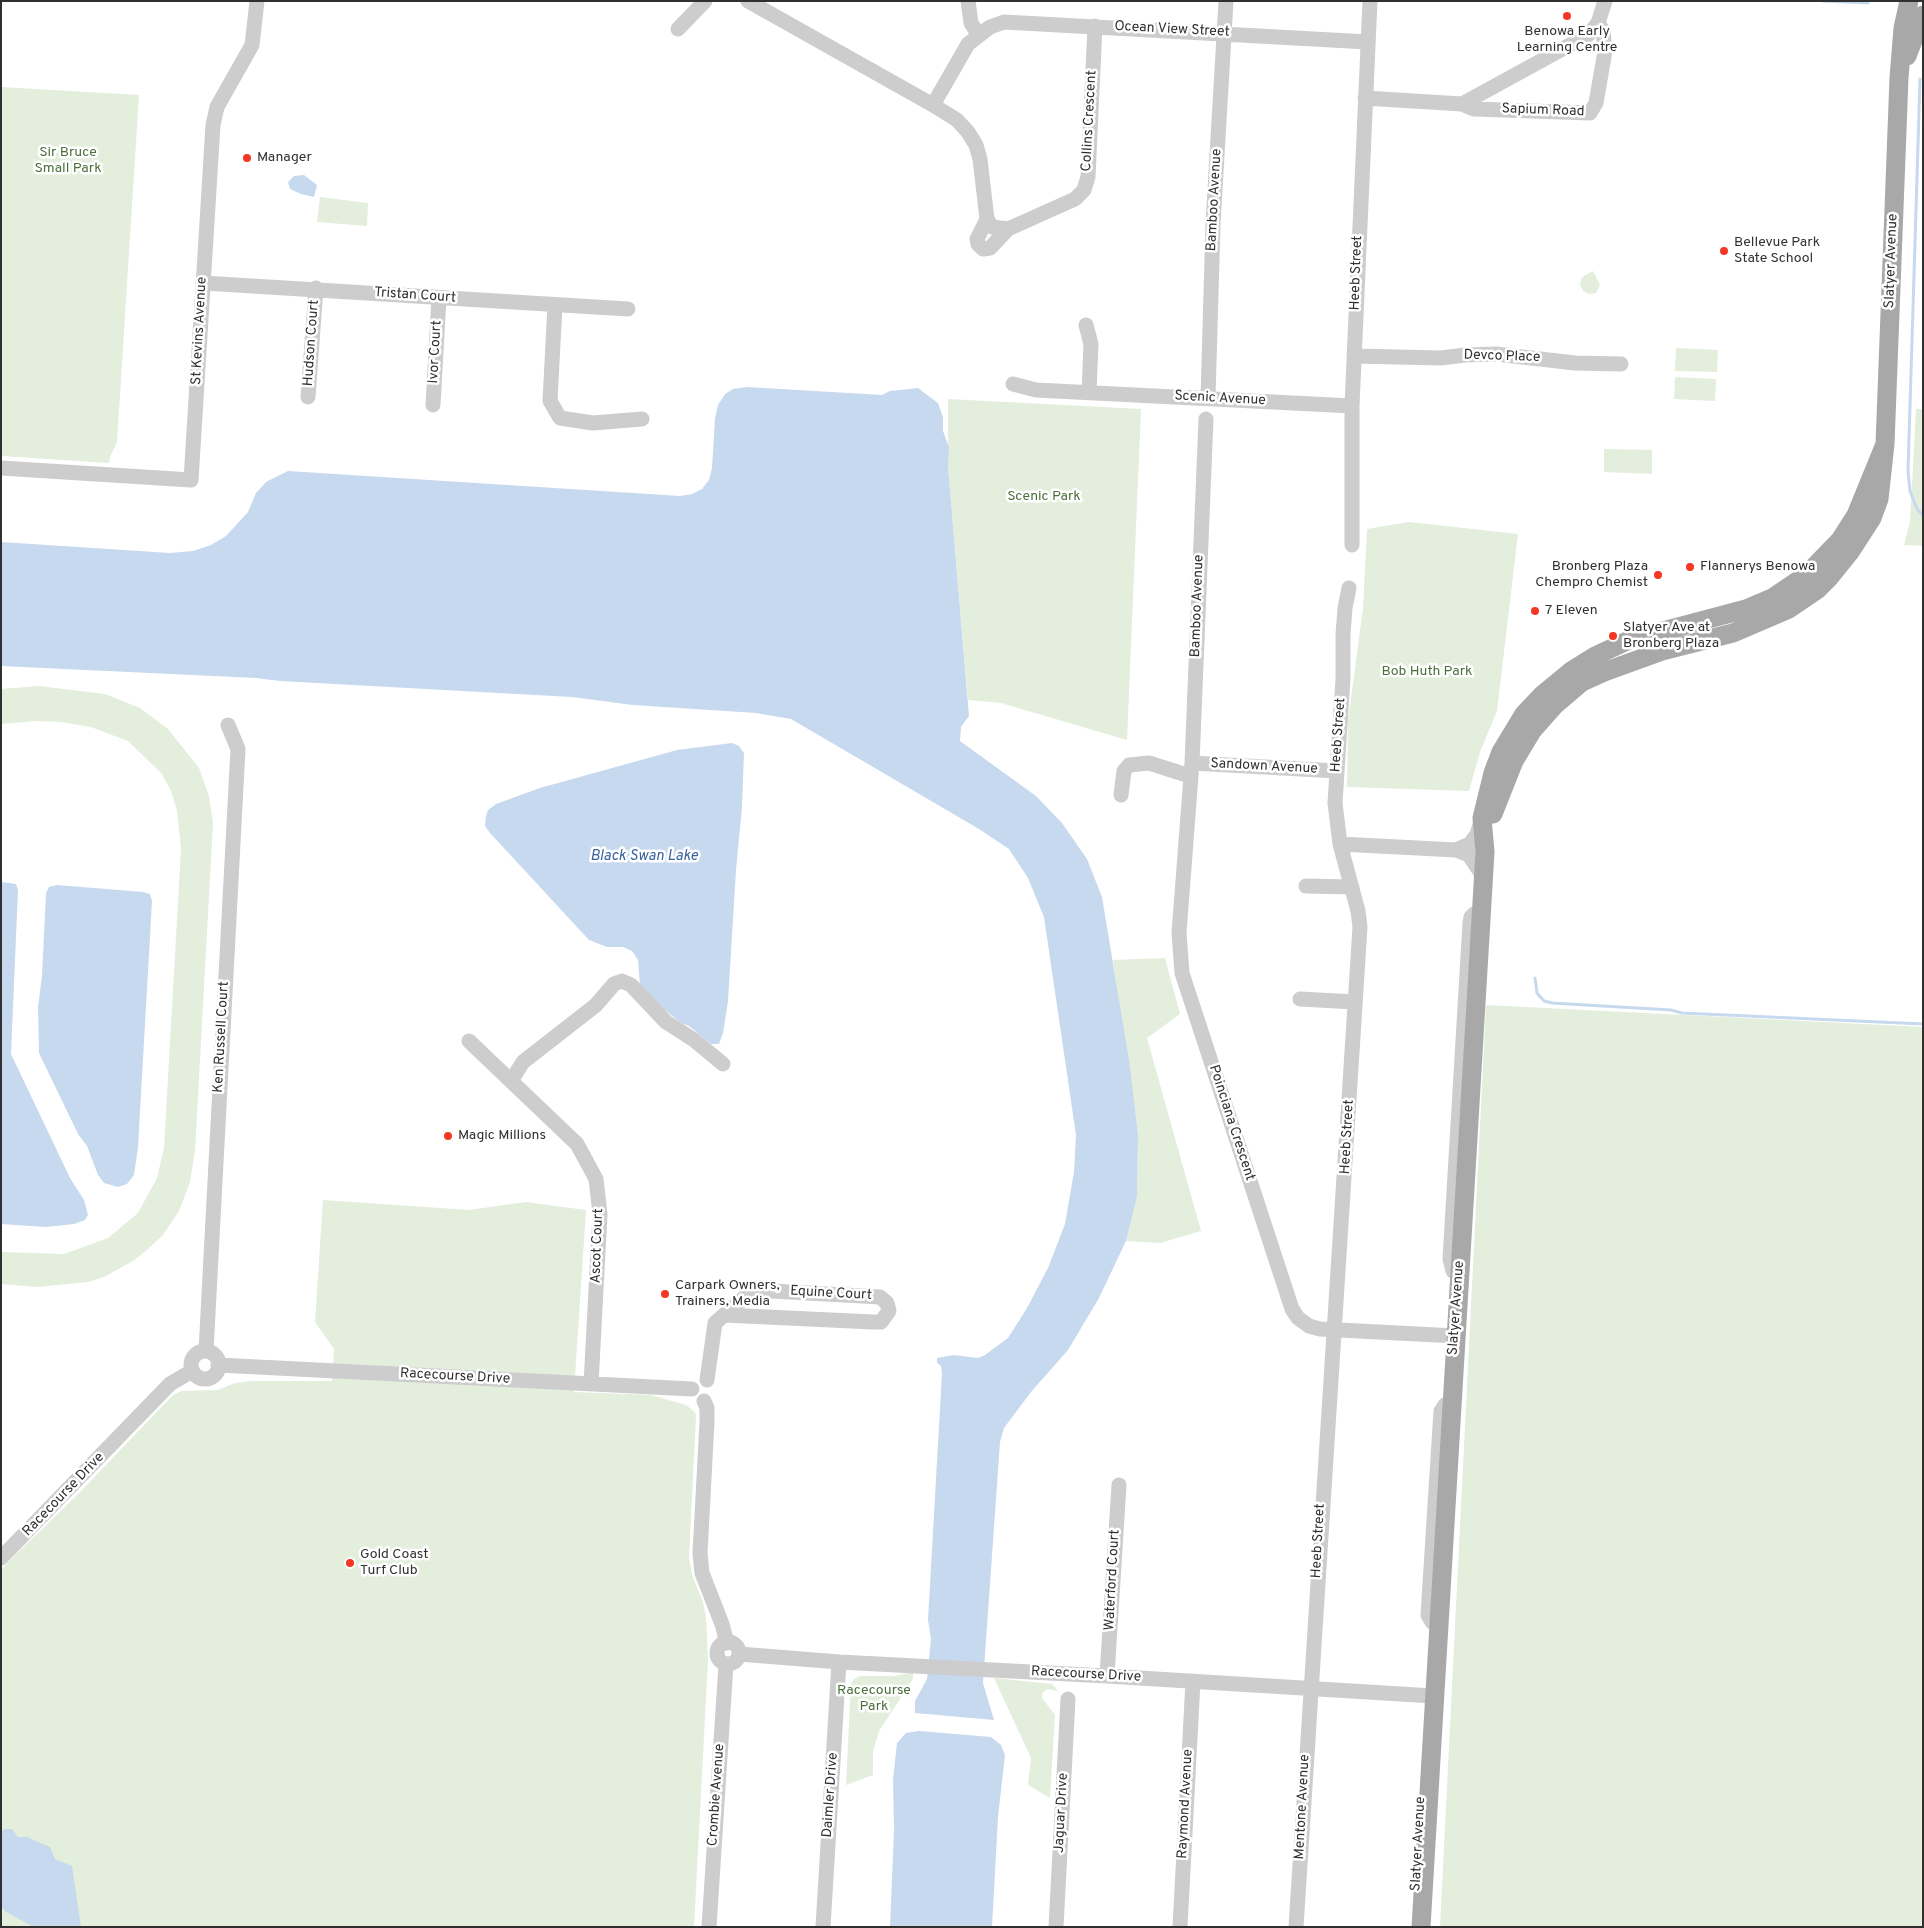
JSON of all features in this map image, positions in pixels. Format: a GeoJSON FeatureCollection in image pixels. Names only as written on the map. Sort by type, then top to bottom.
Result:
{"type":"FeatureCollection","features":[{"type":"Feature","properties":{"kind":"main road","name":"Slatyer Avenue"},"geometry":{"type":"LineString","coordinates":[[1484,852],[1495,804],[1514,761],[1532,731],[1555,705],[1582,682],[1604,672],[1662,651],[1713,640],[1789,609],[1817,590],[1844,561],[1872,518],[1879,499],[1885,444],[1898,78],[1908,2]]}},
{"type":"Feature","properties":{"kind":"main road","name":"Slatyer Avenue"},"geometry":{"type":"LineString","coordinates":[[1898,78],[1923,15]]}},
{"type":"Feature","properties":{"kind":"main road","name":"Slatyer Avenue"},"geometry":{"type":"LineString","coordinates":[[1421,1927],[1481,914],[1484,852],[1482,818],[1485,797],[1501,752],[1524,714],[1542,695],[1571,671],[1595,656],[1629,640],[1746,610],[1794,585],[1819,564],[1840,540],[1856,515],[1885,444]]}},
{"type":"Feature","properties":{"kind":"street","name":"St Kevins Avenue"},"geometry":{"type":"LineString","coordinates":[[1,468],[191,480],[214,115],[249,53],[254,37],[256,1]]}},
{"type":"Feature","properties":{"kind":"street"},"geometry":{"type":"LineString","coordinates":[[678,29],[705,1]]}},
{"type":"Feature","properties":{"kind":"street","name":"Collins Crescent"},"geometry":{"type":"LineString","coordinates":[[748,1],[957,120],[976,145],[980,159],[987,219],[977,238],[978,244],[983,249],[990,248],[1008,229],[1075,199],[1084,190],[1088,177],[1095,26]]}},
{"type":"Feature","properties":{"kind":"street"},"geometry":{"type":"LineString","coordinates":[[933,105],[960,56],[978,34],[971,23],[968,1]]}},
{"type":"Feature","properties":{"kind":"street","name":"Bamboo Avenue"},"geometry":{"type":"LineString","coordinates":[[1208,398],[1214,224],[1226,1]]}},
{"type":"Feature","properties":{"kind":"street","name":"Heeb Street"},"geometry":{"type":"LineString","coordinates":[[1352,545],[1352,406],[1370,1]]}},
{"type":"Feature","properties":{"kind":"street"},"geometry":{"type":"LineString","coordinates":[[1598,24],[1605,1]]}},
{"type":"Feature","properties":{"kind":"street","name":"Ocean View Street"},"geometry":{"type":"LineString","coordinates":[[978,34],[990,26],[1004,22],[1368,42]]}},
{"type":"Feature","properties":{"kind":"street","name":"Sapium Road"},"geometry":{"type":"LineString","coordinates":[[1365,98],[1462,104],[1474,109],[1590,113],[1596,103],[1605,51],[1603,30],[1598,24],[1588,35],[1462,104]]}},
{"type":"Feature","properties":{"kind":"street"},"geometry":{"type":"LineString","coordinates":[[987,219],[995,228],[1008,229]]}},
{"type":"Feature","properties":{"kind":"street","name":"Tristan Court"},"geometry":{"type":"LineString","coordinates":[[203,283],[316,288],[438,298],[628,309]]}},
{"type":"Feature","properties":{"kind":"street","name":"Hudson Court"},"geometry":{"type":"LineString","coordinates":[[308,397],[316,288]]}},
{"type":"Feature","properties":{"kind":"street","name":"Ivor Court"},"geometry":{"type":"LineString","coordinates":[[433,405],[438,298]]}},
{"type":"Feature","properties":{"kind":"street"},"geometry":{"type":"LineString","coordinates":[[555,305],[550,402],[560,418],[593,423],[642,419]]}},
{"type":"Feature","properties":{"kind":"street"},"geometry":{"type":"LineString","coordinates":[[1086,326],[1091,344],[1088,392]]}},
{"type":"Feature","properties":{"kind":"street","name":"Devco Place"},"geometry":{"type":"LineString","coordinates":[[1354,356],[1441,358],[1496,354],[1575,363],[1621,364]]}},
{"type":"Feature","properties":{"kind":"street","name":"Scenic Avenue"},"geometry":{"type":"LineString","coordinates":[[1013,384],[1036,390],[1352,406]]}},
{"type":"Feature","properties":{"kind":"street","name":"Bamboo Avenue"},"geometry":{"type":"LineString","coordinates":[[1191,770],[1206,419]]}},
{"type":"Feature","properties":{"kind":"street","name":"Heeb Street"},"geometry":{"type":"LineString","coordinates":[[1310,1688],[1323,1474],[1336,1331],[1360,927],[1352,887],[1340,844],[1335,803],[1343,679],[1343,634],[1345,608],[1350,588]]}},
{"type":"Feature","properties":{"kind":"street","name":"Ken Russell Court"},"geometry":{"type":"LineString","coordinates":[[206,1351],[238,749],[228,725]]}},
{"type":"Feature","properties":{"kind":"street","name":"Sandown Avenue"},"geometry":{"type":"LineString","coordinates":[[1121,795],[1124,771],[1129,765],[1149,763],[1191,770],[1337,771]]}},
{"type":"Feature","properties":{"kind":"street","name":"Poinciana Crescent"},"geometry":{"type":"LineString","coordinates":[[1191,770],[1179,932],[1182,974],[1292,1308],[1298,1318],[1309,1326],[1336,1331],[1456,1336]]}},
{"type":"Feature","properties":{"kind":"street"},"geometry":{"type":"LineString","coordinates":[[1456,850],[1470,844],[1477,834],[1482,818]]}},
{"type":"Feature","properties":{"kind":"street"},"geometry":{"type":"LineString","coordinates":[[1340,844],[1456,850],[1469,855],[1483,876]]}},
{"type":"Feature","properties":{"kind":"street"},"geometry":{"type":"LineString","coordinates":[[1306,886],[1352,887]]}},
{"type":"Feature","properties":{"kind":"street"},"geometry":{"type":"LineString","coordinates":[[511,1081],[523,1062],[596,1005],[614,984],[622,981],[631,985],[666,1022],[694,1040],[723,1064]]}},
{"type":"Feature","properties":{"kind":"street"},"geometry":{"type":"LineString","coordinates":[[1300,999],[1355,1002]]}},
{"type":"Feature","properties":{"kind":"street","name":"Ascot Court"},"geometry":{"type":"LineString","coordinates":[[468,1040],[577,1144],[596,1179],[600,1214],[591,1384]]}},
{"type":"Feature","properties":{"kind":"street","name":"Equine Court"},"geometry":{"type":"LineString","coordinates":[[707,1380],[715,1324],[724,1315],[753,1290],[880,1297],[887,1303],[889,1311],[882,1322],[724,1315]]}},
{"type":"Feature","properties":{"kind":"street"},"geometry":{"type":"LineString","coordinates":[[206,1351],[214,1355],[218,1365],[214,1375],[207,1379],[199,1378],[192,1371],[191,1367],[193,1357],[200,1352],[206,1351]]}},
{"type":"Feature","properties":{"kind":"street","name":"Racecourse Drive"},"geometry":{"type":"LineString","coordinates":[[218,1365],[692,1389]]}},
{"type":"Feature","properties":{"kind":"street","name":"Racecourse Drive"},"geometry":{"type":"LineString","coordinates":[[1,1558],[170,1384],[192,1371]]}},
{"type":"Feature","properties":{"kind":"street"},"geometry":{"type":"LineString","coordinates":[[707,1380],[712,1385],[713,1392],[710,1398],[704,1401],[694,1397],[692,1389],[696,1381],[707,1380]]}},
{"type":"Feature","properties":{"kind":"street"},"geometry":{"type":"LineString","coordinates":[[704,1401],[707,1415],[700,1553],[702,1574],[722,1624],[726,1643]]}},
{"type":"Feature","properties":{"kind":"street","name":"Waterford Court"},"geometry":{"type":"LineString","coordinates":[[1107,1676],[1119,1485]]}},
{"type":"Feature","properties":{"kind":"street"},"geometry":{"type":"LineString","coordinates":[[726,1643],[734,1645],[739,1654],[733,1664],[726,1664],[720,1661],[717,1655],[720,1646],[726,1643]]}},
{"type":"Feature","properties":{"kind":"street","name":"Racecourse Drive"},"geometry":{"type":"LineString","coordinates":[[739,1654],[839,1662],[1434,1696]]}},
{"type":"Feature","properties":{"kind":"street","name":"Daimler Drive"},"geometry":{"type":"LineString","coordinates":[[823,1927],[839,1662]]}},
{"type":"Feature","properties":{"kind":"street","name":"Crombie Avenue"},"geometry":{"type":"LineString","coordinates":[[708,1927],[726,1664]]}},
{"type":"Feature","properties":{"kind":"street","name":"Raymond Avenue"},"geometry":{"type":"LineString","coordinates":[[1180,1927],[1193,1681]]}},
{"type":"Feature","properties":{"kind":"street","name":"Mentone Avenue"},"geometry":{"type":"LineString","coordinates":[[1296,1927],[1310,1688]]}},
{"type":"Feature","properties":{"kind":"street","name":"Jaguar Drive"},"geometry":{"type":"LineString","coordinates":[[1056,1927],[1068,1699]]}},
{"type":"Feature","properties":{"kind":"street","name":"Slatyer Avenue"},"geometry":{"type":"LineString","coordinates":[[1414,1927],[1423,1775],[1430,1764]]}},
{"type":"Feature","properties":{"kind":"green space","name":"Sir Bruce Small Park"},"geometry":{"type":"Polygon","coordinates":[[[1,87],[139,95],[117,442],[109,463],[1,456],[1,87]]]}},
{"type":"Feature","properties":{"kind":"green space"},"geometry":{"type":"Polygon","coordinates":[[[320,197],[368,203],[367,226],[317,222],[320,197]]]}},
{"type":"Feature","properties":{"kind":"green space"},"geometry":{"type":"Polygon","coordinates":[[[1593,271],[1600,285],[1596,293],[1589,294],[1583,291],[1580,285],[1582,277],[1593,271]]]}},
{"type":"Feature","properties":{"kind":"green space"},"geometry":{"type":"Polygon","coordinates":[[[1676,348],[1718,350],[1717,372],[1675,371],[1676,348]]]}},
{"type":"Feature","properties":{"kind":"green space"},"geometry":{"type":"Polygon","coordinates":[[[1675,377],[1716,379],[1715,401],[1674,399],[1675,377]]]}},
{"type":"Feature","properties":{"kind":"green space","name":"Scenic Park"},"geometry":{"type":"Polygon","coordinates":[[[948,399],[1141,409],[1127,740],[1001,703],[968,700],[948,466],[948,399]]]}},
{"type":"Feature","properties":{"kind":"green space"},"geometry":{"type":"Polygon","coordinates":[[[1916,409],[1923,409],[1923,546],[1904,545],[1910,522],[1916,409]]]}},
{"type":"Feature","properties":{"kind":"green space"},"geometry":{"type":"Polygon","coordinates":[[[1604,449],[1652,450],[1652,474],[1604,472],[1604,449]]]}},
{"type":"Feature","properties":{"kind":"green space","name":"Bob Huth Park"},"geometry":{"type":"Polygon","coordinates":[[[1409,522],[1518,534],[1497,711],[1480,752],[1469,791],[1347,787],[1348,721],[1363,608],[1367,529],[1409,522]]]}},
{"type":"Feature","properties":{"kind":"green space"},"geometry":{"type":"Polygon","coordinates":[[[39,686],[105,694],[140,708],[168,729],[199,768],[209,796],[213,823],[195,1151],[190,1182],[179,1211],[163,1235],[148,1249],[133,1261],[104,1277],[88,1282],[37,1287],[1,1284],[1,1252],[64,1254],[108,1238],[138,1213],[157,1178],[164,1148],[181,849],[177,811],[171,791],[162,774],[128,741],[91,727],[60,722],[36,721],[1,724],[1,689],[39,686]]]}},
{"type":"Feature","properties":{"kind":"green space"},"geometry":{"type":"Polygon","coordinates":[[[1165,958],[1180,1014],[1147,1038],[1201,1231],[1160,1243],[1126,1241],[1137,1197],[1138,1135],[1113,960],[1165,958]]]}},
{"type":"Feature","properties":{"kind":"green space"},"geometry":{"type":"Polygon","coordinates":[[[1486,1005],[1923,1027],[1923,1927],[1440,1927],[1486,1005]]]}},
{"type":"Feature","properties":{"kind":"green space","name":"Gold Coast Turf Club"},"geometry":{"type":"Polygon","coordinates":[[[323,1200],[469,1210],[526,1202],[586,1210],[574,1392],[651,1395],[686,1405],[695,1412],[689,1557],[692,1575],[703,1602],[706,1618],[708,1660],[694,1927],[1,1927],[1,1569],[79,1493],[172,1396],[181,1391],[218,1390],[235,1383],[251,1381],[332,1381],[334,1349],[315,1322],[323,1200]]]}},
{"type":"Feature","properties":{"kind":"green space","name":"Racecourse Park"},"geometry":{"type":"Polygon","coordinates":[[[913,1672],[913,1679],[879,1731],[873,1752],[873,1775],[846,1785],[851,1684],[854,1679],[860,1676],[895,1676],[913,1672]]]}},
{"type":"Feature","properties":{"kind":"green space"},"geometry":{"type":"Polygon","coordinates":[[[994,1678],[1052,1684],[1058,1691],[1048,1689],[1043,1692],[1042,1698],[1055,1715],[1050,1798],[1028,1785],[1031,1758],[994,1678]]]}},
{"type":"Feature","properties":{"kind":"water"},"geometry":{"type":"Polygon","coordinates":[[[304,175],[317,185],[314,197],[290,189],[288,182],[294,176],[304,175]]]}},
{"type":"Feature","properties":{"kind":"water"},"geometry":{"type":"Polygon","coordinates":[[[747,387],[882,395],[890,391],[918,388],[938,403],[943,417],[943,431],[949,447],[948,466],[969,716],[961,727],[960,741],[1036,796],[1062,823],[1087,859],[1102,897],[1129,1060],[1138,1135],[1137,1197],[1126,1241],[1099,1298],[1068,1350],[1031,1392],[1004,1428],[1000,1442],[983,1683],[994,1720],[915,1713],[915,1701],[927,1679],[931,1639],[928,1620],[942,1373],[941,1366],[937,1363],[937,1358],[954,1355],[978,1358],[1008,1338],[1027,1308],[1048,1268],[1065,1224],[1074,1172],[1076,1135],[1044,917],[1028,878],[1009,849],[979,829],[791,719],[756,713],[633,705],[572,697],[280,681],[256,678],[1,666],[1,542],[170,553],[193,551],[211,545],[226,536],[248,512],[256,493],[266,482],[288,471],[680,496],[692,494],[702,489],[709,480],[712,468],[715,418],[718,405],[725,394],[733,389],[747,387]]]}},
{"type":"Feature","properties":{"kind":"water","name":"Black Swan Lake"},"geometry":{"type":"Polygon","coordinates":[[[732,743],[739,746],[744,753],[742,807],[728,1001],[723,1033],[719,1044],[711,1044],[657,1004],[640,985],[638,960],[632,951],[623,947],[607,947],[589,940],[485,826],[488,810],[496,804],[540,788],[677,750],[732,743]]]}},
{"type":"Feature","properties":{"kind":"water"},"geometry":{"type":"Polygon","coordinates":[[[1,882],[16,884],[18,890],[11,1054],[70,1178],[84,1200],[88,1215],[85,1220],[74,1224],[46,1227],[1,1224],[1,882]]]}},
{"type":"Feature","properties":{"kind":"water"},"geometry":{"type":"Polygon","coordinates":[[[57,885],[143,892],[150,894],[152,901],[138,1147],[134,1175],[127,1184],[118,1187],[104,1183],[98,1175],[87,1146],[78,1134],[39,1053],[38,1007],[42,976],[46,893],[49,887],[57,885]]]}},
{"type":"Feature","properties":{"kind":"water"},"geometry":{"type":"Polygon","coordinates":[[[919,1731],[991,1737],[1001,1745],[1005,1755],[998,1817],[992,1927],[890,1927],[894,1830],[893,1780],[897,1743],[906,1733],[919,1731]]]}},
{"type":"Feature","properties":{"kind":"water"},"geometry":{"type":"Polygon","coordinates":[[[12,1829],[18,1837],[27,1837],[50,1847],[55,1859],[72,1866],[81,1927],[34,1927],[6,1912],[1,1906],[1,1831],[12,1829]]]}},
{"type":"Feature","properties":{"kind":"waterway"},"geometry":{"type":"LineString","coordinates":[[1823,1],[1868,3],[1868,1]]}},
{"type":"Feature","properties":{"kind":"waterway"},"geometry":{"type":"LineString","coordinates":[[1920,79],[1908,471],[1910,491],[1917,509],[1923,515]]}},
{"type":"Feature","properties":{"kind":"waterway"},"geometry":{"type":"LineString","coordinates":[[1535,978],[1537,993],[1544,1001],[1552,1003],[1671,1010],[1682,1013],[1923,1024]]}},
{"type":"Feature","properties":{"kind":"place","name":"Benowa Early Learning Centre"},"geometry":{"type":"Point","coordinates":[1567,16]}},
{"type":"Feature","properties":{"kind":"place","name":"Manager"},"geometry":{"type":"Point","coordinates":[247,158]}},
{"type":"Feature","properties":{"kind":"place","name":"Bellevue Park State School"},"geometry":{"type":"Point","coordinates":[1724,251]}},
{"type":"Feature","properties":{"kind":"place","name":"Flannerys Benowa"},"geometry":{"type":"Point","coordinates":[1690,567]}},
{"type":"Feature","properties":{"kind":"place","name":"Bronberg Plaza Chempro Chemist"},"geometry":{"type":"Point","coordinates":[1658,575]}},
{"type":"Feature","properties":{"kind":"place","name":"7 Eleven"},"geometry":{"type":"Point","coordinates":[1535,611]}},
{"type":"Feature","properties":{"kind":"place","name":"Slatyer Ave at Bronberg Plaza"},"geometry":{"type":"Point","coordinates":[1613,636]}},
{"type":"Feature","properties":{"kind":"place","name":"Magic Millions"},"geometry":{"type":"Point","coordinates":[448,1136]}},
{"type":"Feature","properties":{"kind":"place","name":"Carpark Owners, Trainers, Media"},"geometry":{"type":"Point","coordinates":[665,1294]}},
{"type":"Feature","properties":{"kind":"place","name":"Gold Coast Turf Club"},"geometry":{"type":"Point","coordinates":[350,1563]}}]}
